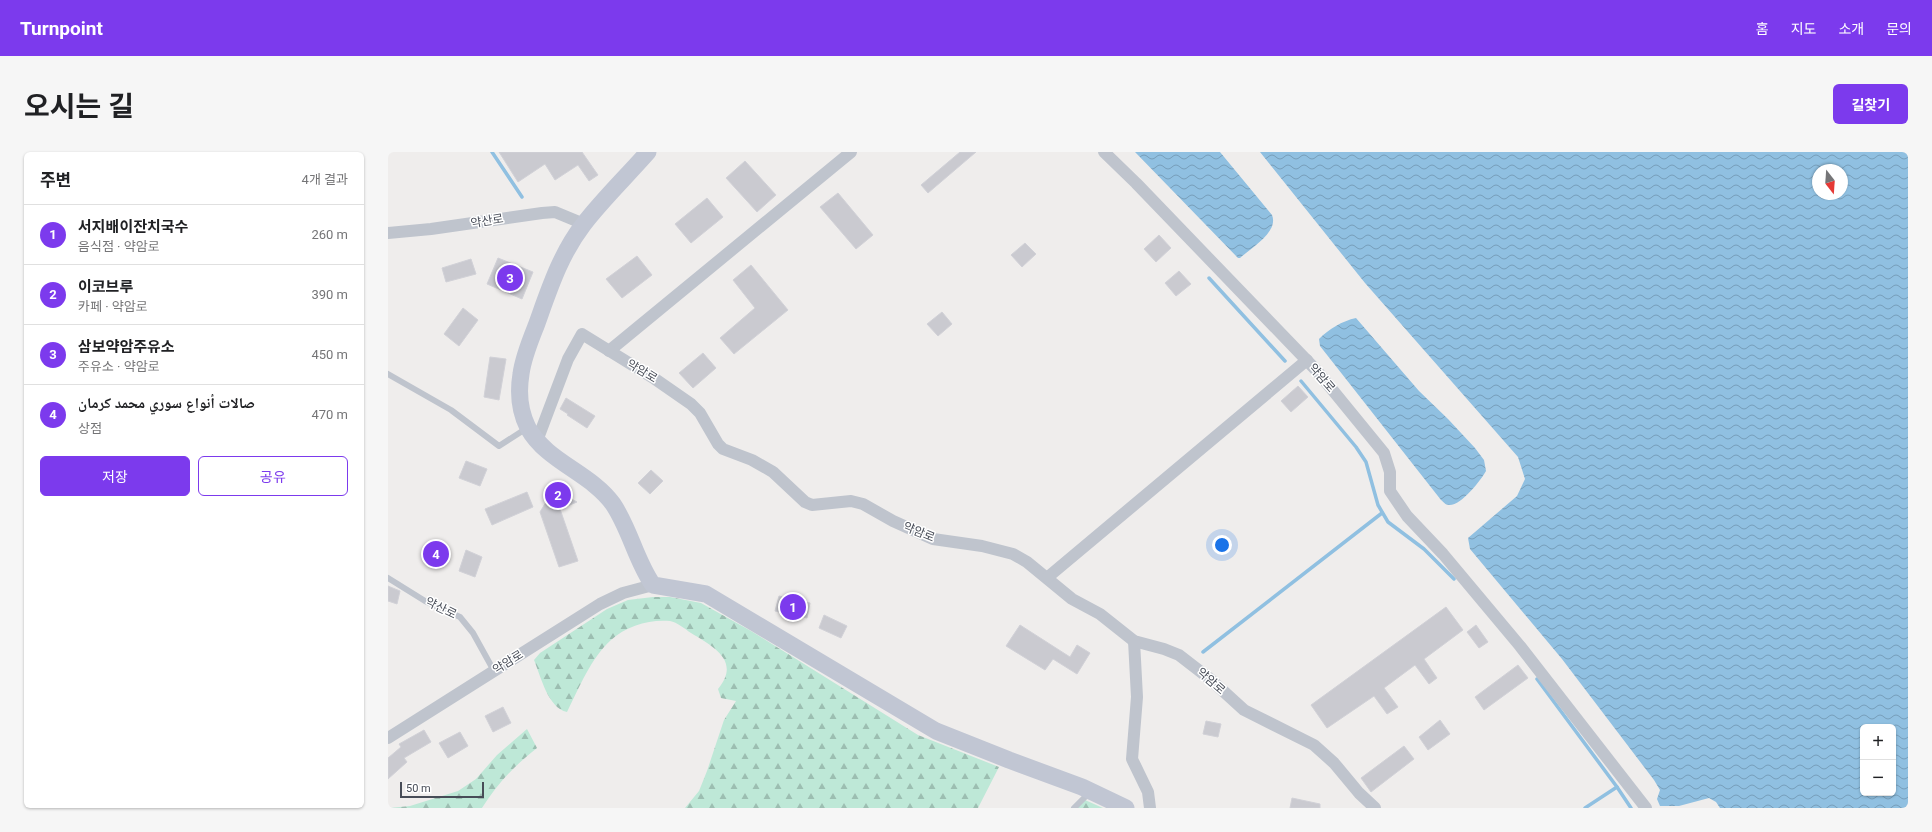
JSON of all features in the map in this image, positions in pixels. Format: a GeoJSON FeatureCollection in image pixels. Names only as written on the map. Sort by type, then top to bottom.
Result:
{"type":"FeatureCollection","features":[{"type":"Feature","properties":{"kind":"street"},"geometry":{"type":"LineString","coordinates":[[648,152],[584,224],[562,259],[525,356],[519,393],[522,411],[528,427],[537,441],[597,488],[612,503],[630,535],[647,576],[654,585]]}},
{"type":"Feature","properties":{"kind":"street"},"geometry":{"type":"LineString","coordinates":[[609,351],[851,152]]}},
{"type":"Feature","properties":{"kind":"street","name":"약암로"},"geometry":{"type":"LineString","coordinates":[[1104,152],[1136,183],[1307,360],[1384,452],[1390,472],[1390,491],[1407,516],[1443,554],[1520,646],[1646,808]]}},
{"type":"Feature","properties":{"kind":"street","name":"약산로"},"geometry":{"type":"LineString","coordinates":[[388,234],[555,212],[584,224]]}},
{"type":"Feature","properties":{"kind":"street","name":"약암로"},"geometry":{"type":"LineString","coordinates":[[537,441],[568,360],[582,334],[655,378],[691,404],[700,413],[718,444],[723,449],[752,460],[773,472],[805,502],[812,505],[851,501],[863,504],[893,521],[933,539],[982,546],[1013,554],[1027,562],[1048,577],[1072,599],[1100,614],[1134,641],[1164,649],[1179,656],[1210,679],[1244,710],[1314,745],[1334,763],[1359,793],[1375,808]]}},
{"type":"Feature","properties":{"kind":"street"},"geometry":{"type":"LineString","coordinates":[[1048,577],[1307,360]]}},
{"type":"Feature","properties":{"kind":"street","name":"약암로"},"geometry":{"type":"LineString","coordinates":[[388,738],[600,604],[622,594],[654,585],[706,594],[936,731],[1091,791],[1126,808]]}},
{"type":"Feature","properties":{"kind":"street"},"geometry":{"type":"LineString","coordinates":[[1134,641],[1136,697],[1132,759],[1148,792],[1150,808]]}},
{"type":"Feature","properties":{"kind":"lane"},"geometry":{"type":"LineString","coordinates":[[388,374],[451,410],[499,446],[528,427]]}},
{"type":"Feature","properties":{"kind":"lane","name":"약산로"},"geometry":{"type":"LineString","coordinates":[[388,578],[425,601],[460,617],[473,633],[494,671]]}},
{"type":"Feature","properties":{"kind":"lane"},"geometry":{"type":"LineString","coordinates":[[1074,808],[1091,791]]}},
{"type":"Feature","properties":{"kind":"green space"},"geometry":{"type":"Polygon","coordinates":[[[653,597],[670,597],[701,603],[751,631],[918,735],[999,767],[978,808],[685,808],[699,791],[724,720],[736,701],[721,698],[718,689],[727,670],[726,663],[716,649],[681,626],[670,621],[646,622],[631,627],[617,635],[597,655],[567,712],[555,705],[550,698],[534,660],[540,653],[607,609],[628,600],[653,597]]]}},
{"type":"Feature","properties":{"kind":"green space"},"geometry":{"type":"Polygon","coordinates":[[[527,729],[537,748],[506,776],[482,808],[389,808],[410,806],[458,791],[476,779],[497,755],[527,729]]]}},
{"type":"Feature","properties":{"kind":"green space"},"geometry":{"type":"Polygon","coordinates":[[[1085,800],[1103,808],[1074,808],[1085,800]]]}},
{"type":"Feature","properties":{"kind":"water"},"geometry":{"type":"Polygon","coordinates":[[[1135,152],[1220,152],[1272,215],[1272,227],[1263,239],[1240,258],[1238,258],[1135,152]]]}},
{"type":"Feature","properties":{"kind":"water"},"geometry":{"type":"Polygon","coordinates":[[[1260,152],[1908,152],[1908,808],[1720,808],[1716,802],[1709,798],[1679,806],[1660,806],[1657,799],[1660,790],[1654,780],[1562,659],[1470,549],[1468,538],[1517,496],[1525,479],[1518,457],[1365,283],[1260,152]]]}},
{"type":"Feature","properties":{"kind":"water"},"geometry":{"type":"Polygon","coordinates":[[[1356,318],[1419,391],[1448,419],[1484,460],[1486,471],[1480,480],[1465,497],[1454,504],[1449,505],[1441,500],[1320,346],[1319,339],[1327,332],[1341,323],[1356,318]]]}},
{"type":"Feature","properties":{"kind":"building"},"geometry":{"type":"Polygon","coordinates":[[[499,152],[582,152],[598,175],[589,181],[578,165],[555,180],[545,164],[518,182],[499,152]]]}},
{"type":"Feature","properties":{"kind":"building"},"geometry":{"type":"Polygon","coordinates":[[[960,152],[976,152],[928,193],[921,185],[960,152]]]}},
{"type":"Feature","properties":{"kind":"building"},"geometry":{"type":"Polygon","coordinates":[[[745,161],[776,195],[757,212],[726,178],[745,161]]]}},
{"type":"Feature","properties":{"kind":"building"},"geometry":{"type":"Polygon","coordinates":[[[838,193],[873,235],[856,249],[820,207],[838,193]]]}},
{"type":"Feature","properties":{"kind":"building"},"geometry":{"type":"Polygon","coordinates":[[[707,198],[723,217],[691,243],[675,224],[707,198]]]}},
{"type":"Feature","properties":{"kind":"building"},"geometry":{"type":"Polygon","coordinates":[[[1159,235],[1171,248],[1156,262],[1144,249],[1159,235]]]}},
{"type":"Feature","properties":{"kind":"building"},"geometry":{"type":"Polygon","coordinates":[[[1025,243],[1036,254],[1022,267],[1011,255],[1025,243]]]}},
{"type":"Feature","properties":{"kind":"building"},"geometry":{"type":"Polygon","coordinates":[[[637,256],[652,275],[622,298],[606,279],[637,256]]]}},
{"type":"Feature","properties":{"kind":"building"},"geometry":{"type":"Polygon","coordinates":[[[498,258],[533,272],[522,299],[487,284],[498,258]]]}},
{"type":"Feature","properties":{"kind":"building"},"geometry":{"type":"Polygon","coordinates":[[[471,259],[476,274],[446,282],[442,268],[471,259]]]}},
{"type":"Feature","properties":{"kind":"building"},"geometry":{"type":"Polygon","coordinates":[[[751,265],[788,310],[734,354],[720,338],[755,308],[733,280],[751,265]]]}},
{"type":"Feature","properties":{"kind":"building"},"geometry":{"type":"Polygon","coordinates":[[[1179,271],[1191,284],[1176,296],[1165,283],[1179,271]]]}},
{"type":"Feature","properties":{"kind":"building"},"geometry":{"type":"Polygon","coordinates":[[[463,308],[478,320],[459,346],[444,334],[463,308]]]}},
{"type":"Feature","properties":{"kind":"building"},"geometry":{"type":"Polygon","coordinates":[[[942,312],[952,324],[938,336],[927,324],[942,312]]]}},
{"type":"Feature","properties":{"kind":"building"},"geometry":{"type":"Polygon","coordinates":[[[703,353],[716,368],[693,388],[679,373],[703,353]]]}},
{"type":"Feature","properties":{"kind":"building"},"geometry":{"type":"Polygon","coordinates":[[[490,357],[506,359],[499,400],[484,397],[490,357]]]}},
{"type":"Feature","properties":{"kind":"building"},"geometry":{"type":"Polygon","coordinates":[[[1298,386],[1308,397],[1291,412],[1281,401],[1298,386]]]}},
{"type":"Feature","properties":{"kind":"building"},"geometry":{"type":"Polygon","coordinates":[[[566,398],[595,416],[587,428],[560,409],[566,398]]]}},
{"type":"Feature","properties":{"kind":"building"},"geometry":{"type":"Polygon","coordinates":[[[466,461],[487,469],[480,486],[459,478],[466,461]]]}},
{"type":"Feature","properties":{"kind":"building"},"geometry":{"type":"Polygon","coordinates":[[[651,470],[663,481],[650,494],[638,483],[651,470]]]}},
{"type":"Feature","properties":{"kind":"building"},"geometry":{"type":"Polygon","coordinates":[[[554,489],[577,502],[560,509],[578,561],[559,567],[540,512],[554,489]]]}},
{"type":"Feature","properties":{"kind":"building"},"geometry":{"type":"Polygon","coordinates":[[[527,492],[533,507],[492,525],[485,509],[527,492]]]}},
{"type":"Feature","properties":{"kind":"building"},"geometry":{"type":"Polygon","coordinates":[[[466,550],[482,557],[475,577],[459,571],[466,550]]]}},
{"type":"Feature","properties":{"kind":"building"},"geometry":{"type":"Polygon","coordinates":[[[388,586],[400,591],[397,604],[388,601],[388,586]]]}},
{"type":"Feature","properties":{"kind":"building"},"geometry":{"type":"Polygon","coordinates":[[[779,596],[810,603],[807,618],[775,611],[779,596]]]}},
{"type":"Feature","properties":{"kind":"building"},"geometry":{"type":"Polygon","coordinates":[[[1446,607],[1463,630],[1424,659],[1437,678],[1429,684],[1415,665],[1384,688],[1398,707],[1387,714],[1374,696],[1327,728],[1311,705],[1446,607]]]}},
{"type":"Feature","properties":{"kind":"building"},"geometry":{"type":"Polygon","coordinates":[[[824,615],[847,626],[841,638],[819,628],[824,615]]]}},
{"type":"Feature","properties":{"kind":"building"},"geometry":{"type":"Polygon","coordinates":[[[1020,625],[1070,657],[1077,645],[1090,653],[1077,674],[1053,659],[1045,670],[1006,646],[1020,625]]]}},
{"type":"Feature","properties":{"kind":"building"},"geometry":{"type":"Polygon","coordinates":[[[1476,625],[1488,642],[1479,648],[1467,632],[1476,625]]]}},
{"type":"Feature","properties":{"kind":"building"},"geometry":{"type":"Polygon","coordinates":[[[1518,665],[1528,678],[1484,710],[1475,697],[1518,665]]]}},
{"type":"Feature","properties":{"kind":"building"},"geometry":{"type":"Polygon","coordinates":[[[503,707],[511,723],[493,732],[485,716],[503,707]]]}},
{"type":"Feature","properties":{"kind":"building"},"geometry":{"type":"Polygon","coordinates":[[[1440,720],[1450,734],[1428,750],[1419,737],[1440,720]]]}},
{"type":"Feature","properties":{"kind":"building"},"geometry":{"type":"Polygon","coordinates":[[[1206,721],[1221,724],[1218,737],[1203,734],[1206,721]]]}},
{"type":"Feature","properties":{"kind":"building"},"geometry":{"type":"Polygon","coordinates":[[[424,730],[431,742],[404,758],[407,762],[388,779],[388,758],[401,747],[399,744],[424,730]]]}},
{"type":"Feature","properties":{"kind":"building"},"geometry":{"type":"Polygon","coordinates":[[[460,732],[468,746],[448,758],[439,743],[460,732]]]}},
{"type":"Feature","properties":{"kind":"building"},"geometry":{"type":"Polygon","coordinates":[[[1404,746],[1414,759],[1371,792],[1361,778],[1404,746]]]}},
{"type":"Feature","properties":{"kind":"building"},"geometry":{"type":"Polygon","coordinates":[[[1292,798],[1320,804],[1320,808],[1290,808],[1292,798]]]}},
{"type":"Feature","properties":{"kind":"waterway"},"geometry":{"type":"LineString","coordinates":[[492,152],[522,197]]}},
{"type":"Feature","properties":{"kind":"waterway"},"geometry":{"type":"LineString","coordinates":[[1209,278],[1285,361]]}},
{"type":"Feature","properties":{"kind":"waterway"},"geometry":{"type":"LineString","coordinates":[[1301,381],[1356,447],[1366,462],[1378,505],[1388,522],[1424,549],[1454,579]]}},
{"type":"Feature","properties":{"kind":"waterway"},"geometry":{"type":"LineString","coordinates":[[1203,652],[1382,513]]}},
{"type":"Feature","properties":{"kind":"waterway"},"geometry":{"type":"LineString","coordinates":[[1537,679],[1631,808]]}},
{"type":"Feature","properties":{"kind":"waterway"},"geometry":{"type":"LineString","coordinates":[[1585,808],[1617,787]]}},
{"type":"Feature","properties":{"kind":"place","name":"삼보약암주유소"},"geometry":{"type":"Point","coordinates":[510,278]}},
{"type":"Feature","properties":{"kind":"place","name":"이코브루"},"geometry":{"type":"Point","coordinates":[558,495]}},
{"type":"Feature","properties":{"kind":"place","name":"صالات أنواع سوري محمد كرمان"},"geometry":{"type":"Point","coordinates":[436,554]}},
{"type":"Feature","properties":{"kind":"place","name":"서지배이잔치국수"},"geometry":{"type":"Point","coordinates":[793,607]}}]}
